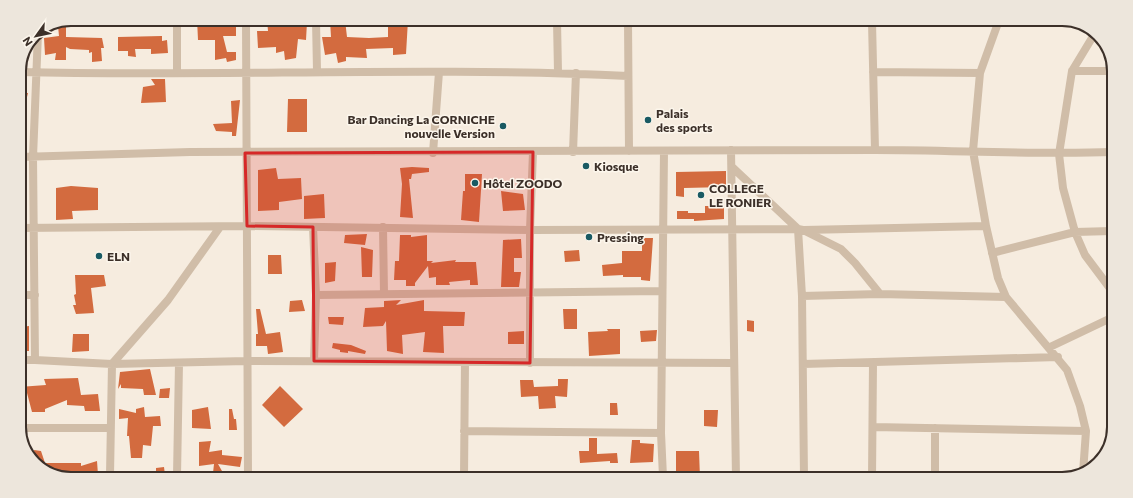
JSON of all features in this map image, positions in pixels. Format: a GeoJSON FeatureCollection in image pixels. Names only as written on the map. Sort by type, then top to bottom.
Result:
{"type":"FeatureCollection","features":[{"type":"Feature","properties":{"kind":"street"},"geometry":{"type":"LineString","coordinates":[[177,72],[178,26]]}},
{"type":"Feature","properties":{"kind":"street"},"geometry":{"type":"LineString","coordinates":[[246,26],[248,472]]}},
{"type":"Feature","properties":{"kind":"street"},"geometry":{"type":"LineString","coordinates":[[316,26],[317,71]]}},
{"type":"Feature","properties":{"kind":"street"},"geometry":{"type":"LineString","coordinates":[[557,26],[558,72]]}},
{"type":"Feature","properties":{"kind":"street"},"geometry":{"type":"LineString","coordinates":[[628,26],[629,151]]}},
{"type":"Feature","properties":{"kind":"street"},"geometry":{"type":"LineString","coordinates":[[872,26],[874,150]]}},
{"type":"Feature","properties":{"kind":"street"},"geometry":{"type":"LineString","coordinates":[[997,26],[980,73],[973,150],[986,226],[998,278],[1006,297],[1050,347],[1067,370],[1080,406],[1086,431],[1083,467]]}},
{"type":"Feature","properties":{"kind":"street"},"geometry":{"type":"LineString","coordinates":[[1092,37],[1072,71],[1059,154],[1062,188],[1075,232],[1085,255],[1107,284]]}},
{"type":"Feature","properties":{"kind":"street"},"geometry":{"type":"LineString","coordinates":[[35,360],[33,157],[38,41]]}},
{"type":"Feature","properties":{"kind":"street"},"geometry":{"type":"LineString","coordinates":[[1072,71],[1107,71]]}},
{"type":"Feature","properties":{"kind":"street"},"geometry":{"type":"LineString","coordinates":[[26,72],[558,72],[628,76]]}},
{"type":"Feature","properties":{"kind":"street"},"geometry":{"type":"LineString","coordinates":[[433,153],[438,72]]}},
{"type":"Feature","properties":{"kind":"street"},"geometry":{"type":"LineString","coordinates":[[873,72],[980,73]]}},
{"type":"Feature","properties":{"kind":"street"},"geometry":{"type":"LineString","coordinates":[[573,152],[576,73]]}},
{"type":"Feature","properties":{"kind":"street"},"geometry":{"type":"LineString","coordinates":[[26,157],[190,152],[433,153],[664,150],[973,150],[1059,154],[1107,152]]}},
{"type":"Feature","properties":{"kind":"street"},"geometry":{"type":"LineString","coordinates":[[663,472],[662,291],[664,150]]}},
{"type":"Feature","properties":{"kind":"street"},"geometry":{"type":"LineString","coordinates":[[732,150],[736,472]]}},
{"type":"Feature","properties":{"kind":"street"},"geometry":{"type":"LineString","coordinates":[[530,363],[530,230],[533,152]]}},
{"type":"Feature","properties":{"kind":"street"},"geometry":{"type":"LineString","coordinates":[[732,168],[801,229],[841,249],[855,263],[880,294]]}},
{"type":"Feature","properties":{"kind":"street"},"geometry":{"type":"LineString","coordinates":[[26,228],[247,226],[530,230],[663,230],[986,226]]}},
{"type":"Feature","properties":{"kind":"street"},"geometry":{"type":"LineString","coordinates":[[110,472],[112,364],[168,300],[220,227]]}},
{"type":"Feature","properties":{"kind":"street"},"geometry":{"type":"LineString","coordinates":[[313,227],[316,295],[314,361]]}},
{"type":"Feature","properties":{"kind":"street"},"geometry":{"type":"LineString","coordinates":[[383,227],[384,294]]}},
{"type":"Feature","properties":{"kind":"street"},"geometry":{"type":"LineString","coordinates":[[801,229],[804,472]]}},
{"type":"Feature","properties":{"kind":"street"},"geometry":{"type":"LineString","coordinates":[[992,253],[1075,232],[1107,231]]}},
{"type":"Feature","properties":{"kind":"street"},"geometry":{"type":"LineString","coordinates":[[316,295],[530,294],[662,291]]}},
{"type":"Feature","properties":{"kind":"street"},"geometry":{"type":"LineString","coordinates":[[802,296],[880,294],[1006,297]]}},
{"type":"Feature","properties":{"kind":"street"},"geometry":{"type":"LineString","coordinates":[[26,295],[34,295]]}},
{"type":"Feature","properties":{"kind":"street"},"geometry":{"type":"LineString","coordinates":[[1050,347],[1107,320]]}},
{"type":"Feature","properties":{"kind":"street"},"geometry":{"type":"LineString","coordinates":[[803,364],[1058,358]]}},
{"type":"Feature","properties":{"kind":"street"},"geometry":{"type":"LineString","coordinates":[[26,360],[112,364],[247,361],[734,363]]}},
{"type":"Feature","properties":{"kind":"street"},"geometry":{"type":"LineString","coordinates":[[464,472],[465,362]]}},
{"type":"Feature","properties":{"kind":"street"},"geometry":{"type":"LineString","coordinates":[[177,472],[179,363]]}},
{"type":"Feature","properties":{"kind":"street"},"geometry":{"type":"LineString","coordinates":[[872,472],[873,363]]}},
{"type":"Feature","properties":{"kind":"street"},"geometry":{"type":"LineString","coordinates":[[872,427],[1086,431]]}},
{"type":"Feature","properties":{"kind":"street"},"geometry":{"type":"LineString","coordinates":[[26,428],[110,428]]}},
{"type":"Feature","properties":{"kind":"street"},"geometry":{"type":"LineString","coordinates":[[935,428],[935,472]]}},
{"type":"Feature","properties":{"kind":"street"},"geometry":{"type":"LineString","coordinates":[[464,431],[662,433]]}},
{"type":"Feature","properties":{"kind":"highlighted area"},"geometry":{"type":"Polygon","coordinates":[[[533,152],[530,363],[314,361],[313,227],[247,226],[245,153],[533,152]]]}},
{"type":"Feature","properties":{"kind":"building"},"geometry":{"type":"Polygon","coordinates":[[[197,26],[236,26],[236,36],[223,36],[227,52],[236,52],[236,60],[227,62],[226,58],[215,60],[215,40],[198,40],[197,26]]]}},
{"type":"Feature","properties":{"kind":"building"},"geometry":{"type":"Polygon","coordinates":[[[268,26],[307,26],[306,40],[298,39],[296,58],[285,60],[284,51],[276,53],[276,47],[258,48],[257,31],[268,31],[268,26]]]}},
{"type":"Feature","properties":{"kind":"building"},"geometry":{"type":"Polygon","coordinates":[[[330,26],[346,26],[347,37],[369,38],[388,37],[388,26],[408,26],[406,54],[393,55],[393,48],[366,49],[367,58],[346,57],[346,61],[338,63],[336,53],[325,55],[322,37],[331,37],[330,26]]]}},
{"type":"Feature","properties":{"kind":"building"},"geometry":{"type":"Polygon","coordinates":[[[66,27],[66,37],[102,38],[104,48],[101,48],[102,61],[92,62],[92,52],[89,53],[89,50],[70,49],[66,47],[66,60],[55,60],[56,53],[45,55],[44,38],[59,36],[58,28],[66,27]]]}},
{"type":"Feature","properties":{"kind":"building"},"geometry":{"type":"Polygon","coordinates":[[[162,36],[162,41],[167,40],[168,53],[151,54],[151,49],[135,49],[136,57],[128,56],[128,51],[118,51],[118,37],[162,36]]]}},
{"type":"Feature","properties":{"kind":"building"},"geometry":{"type":"Polygon","coordinates":[[[151,79],[165,79],[166,102],[141,103],[143,87],[155,85],[151,79]]]}},
{"type":"Feature","properties":{"kind":"building"},"geometry":{"type":"Polygon","coordinates":[[[288,99],[307,99],[307,132],[287,132],[288,99]]]}},
{"type":"Feature","properties":{"kind":"building"},"geometry":{"type":"Polygon","coordinates":[[[240,100],[236,136],[232,136],[232,132],[216,131],[213,124],[232,123],[231,101],[240,100]]]}},
{"type":"Feature","properties":{"kind":"building"},"geometry":{"type":"Polygon","coordinates":[[[276,168],[278,179],[301,178],[302,199],[279,202],[279,210],[258,211],[258,170],[276,168]]]}},
{"type":"Feature","properties":{"kind":"building"},"geometry":{"type":"Polygon","coordinates":[[[400,168],[429,168],[429,172],[412,174],[411,179],[409,179],[413,218],[400,217],[402,184],[400,168]]]}},
{"type":"Feature","properties":{"kind":"building"},"geometry":{"type":"Polygon","coordinates":[[[726,171],[726,187],[684,188],[684,197],[676,196],[676,172],[726,171]]]}},
{"type":"Feature","properties":{"kind":"building"},"geometry":{"type":"Polygon","coordinates":[[[465,174],[482,174],[479,222],[461,220],[463,191],[465,191],[465,174]]]}},
{"type":"Feature","properties":{"kind":"building"},"geometry":{"type":"Polygon","coordinates":[[[71,186],[98,188],[98,210],[72,211],[73,219],[56,220],[56,188],[71,186]]]}},
{"type":"Feature","properties":{"kind":"building"},"geometry":{"type":"Polygon","coordinates":[[[501,191],[523,194],[525,210],[503,211],[501,191]]]}},
{"type":"Feature","properties":{"kind":"building"},"geometry":{"type":"Polygon","coordinates":[[[324,194],[325,218],[304,219],[304,196],[324,194]]]}},
{"type":"Feature","properties":{"kind":"building"},"geometry":{"type":"Polygon","coordinates":[[[705,206],[724,206],[724,219],[694,221],[694,219],[677,219],[677,211],[688,211],[688,213],[705,213],[705,206]]]}},
{"type":"Feature","properties":{"kind":"building"},"geometry":{"type":"Polygon","coordinates":[[[367,234],[365,245],[344,243],[345,235],[367,234]]]}},
{"type":"Feature","properties":{"kind":"building"},"geometry":{"type":"Polygon","coordinates":[[[400,235],[411,235],[411,237],[427,235],[427,261],[433,261],[431,263],[456,260],[455,262],[476,262],[478,285],[470,285],[470,280],[449,282],[450,285],[436,285],[436,277],[429,278],[428,266],[415,283],[415,286],[406,286],[406,280],[394,280],[395,261],[399,261],[400,235]]]}},
{"type":"Feature","properties":{"kind":"building"},"geometry":{"type":"Polygon","coordinates":[[[642,238],[653,238],[650,281],[641,280],[641,277],[623,277],[623,275],[603,276],[602,265],[622,263],[622,251],[642,251],[642,238]]]}},
{"type":"Feature","properties":{"kind":"building"},"geometry":{"type":"Polygon","coordinates":[[[521,239],[522,258],[514,258],[514,272],[521,272],[519,287],[501,287],[503,240],[521,239]]]}},
{"type":"Feature","properties":{"kind":"building"},"geometry":{"type":"Polygon","coordinates":[[[361,247],[373,250],[372,277],[362,277],[361,247]]]}},
{"type":"Feature","properties":{"kind":"building"},"geometry":{"type":"Polygon","coordinates":[[[579,250],[580,261],[565,262],[564,251],[579,250]]]}},
{"type":"Feature","properties":{"kind":"building"},"geometry":{"type":"Polygon","coordinates":[[[268,255],[281,255],[282,274],[268,274],[268,255]]]}},
{"type":"Feature","properties":{"kind":"building"},"geometry":{"type":"Polygon","coordinates":[[[336,262],[335,281],[325,283],[325,263],[336,262]]]}},
{"type":"Feature","properties":{"kind":"building"},"geometry":{"type":"Polygon","coordinates":[[[75,275],[104,275],[106,286],[91,288],[94,313],[76,314],[73,305],[76,305],[74,295],[76,294],[75,275]]]}},
{"type":"Feature","properties":{"kind":"building"},"geometry":{"type":"Polygon","coordinates":[[[302,300],[305,311],[289,312],[290,301],[302,300]]]}},
{"type":"Feature","properties":{"kind":"building"},"geometry":{"type":"Polygon","coordinates":[[[401,300],[396,305],[424,300],[424,311],[465,312],[464,326],[443,326],[444,353],[423,352],[425,332],[402,335],[403,354],[387,351],[386,321],[383,326],[363,327],[365,308],[384,307],[384,301],[401,300]]]}},
{"type":"Feature","properties":{"kind":"building"},"geometry":{"type":"Polygon","coordinates":[[[256,309],[260,309],[266,334],[280,332],[283,352],[268,354],[267,346],[256,346],[256,334],[258,334],[256,309]]]}},
{"type":"Feature","properties":{"kind":"building"},"geometry":{"type":"Polygon","coordinates":[[[563,309],[577,309],[577,329],[564,329],[563,309]]]}},
{"type":"Feature","properties":{"kind":"building"},"geometry":{"type":"Polygon","coordinates":[[[328,317],[344,317],[343,325],[329,324],[328,317]]]}},
{"type":"Feature","properties":{"kind":"building"},"geometry":{"type":"Polygon","coordinates":[[[747,320],[754,321],[754,332],[747,331],[747,320]]]}},
{"type":"Feature","properties":{"kind":"building"},"geometry":{"type":"Polygon","coordinates":[[[26,326],[29,326],[29,351],[26,351],[26,326]]]}},
{"type":"Feature","properties":{"kind":"building"},"geometry":{"type":"Polygon","coordinates":[[[607,329],[620,329],[620,354],[589,356],[588,332],[608,331],[607,329]]]}},
{"type":"Feature","properties":{"kind":"building"},"geometry":{"type":"Polygon","coordinates":[[[657,330],[656,341],[641,342],[640,331],[657,330]]]}},
{"type":"Feature","properties":{"kind":"building"},"geometry":{"type":"Polygon","coordinates":[[[524,331],[524,344],[508,344],[508,332],[524,331]]]}},
{"type":"Feature","properties":{"kind":"building"},"geometry":{"type":"Polygon","coordinates":[[[73,334],[89,334],[89,351],[72,352],[73,334]]]}},
{"type":"Feature","properties":{"kind":"building"},"geometry":{"type":"Polygon","coordinates":[[[333,343],[351,345],[366,351],[365,354],[348,351],[348,353],[340,352],[340,350],[332,348],[333,343]]]}},
{"type":"Feature","properties":{"kind":"building"},"geometry":{"type":"Polygon","coordinates":[[[150,369],[156,395],[144,395],[143,389],[121,388],[121,384],[118,389],[120,372],[150,369]]]}},
{"type":"Feature","properties":{"kind":"building"},"geometry":{"type":"Polygon","coordinates":[[[78,378],[81,395],[98,394],[100,411],[85,411],[84,406],[67,405],[67,400],[45,409],[45,412],[32,412],[26,393],[26,386],[46,385],[44,379],[78,378]]]}},
{"type":"Feature","properties":{"kind":"building"},"geometry":{"type":"Polygon","coordinates":[[[558,379],[568,379],[567,397],[555,396],[556,408],[539,409],[538,396],[521,397],[520,380],[533,380],[534,387],[558,386],[558,379]]]}},
{"type":"Feature","properties":{"kind":"building"},"geometry":{"type":"Polygon","coordinates":[[[280,386],[303,409],[284,427],[262,405],[280,386]]]}},
{"type":"Feature","properties":{"kind":"building"},"geometry":{"type":"Polygon","coordinates":[[[170,388],[169,398],[159,398],[160,389],[170,388]]]}},
{"type":"Feature","properties":{"kind":"building"},"geometry":{"type":"Polygon","coordinates":[[[610,403],[617,403],[618,415],[610,415],[610,403]]]}},
{"type":"Feature","properties":{"kind":"building"},"geometry":{"type":"Polygon","coordinates":[[[144,407],[145,417],[160,416],[161,426],[153,426],[151,446],[143,445],[142,458],[131,458],[129,436],[127,436],[128,418],[119,419],[119,409],[136,413],[136,409],[144,407]]]}},
{"type":"Feature","properties":{"kind":"building"},"geometry":{"type":"Polygon","coordinates":[[[208,407],[211,429],[192,428],[192,410],[208,407]]]}},
{"type":"Feature","properties":{"kind":"building"},"geometry":{"type":"Polygon","coordinates":[[[229,409],[232,409],[234,419],[236,419],[237,430],[229,430],[229,409]]]}},
{"type":"Feature","properties":{"kind":"building"},"geometry":{"type":"Polygon","coordinates":[[[704,410],[718,410],[717,427],[704,426],[704,410]]]}},
{"type":"Feature","properties":{"kind":"building"},"geometry":{"type":"Polygon","coordinates":[[[589,438],[597,438],[597,454],[617,453],[618,463],[610,463],[610,461],[580,463],[579,451],[589,451],[589,438]]]}},
{"type":"Feature","properties":{"kind":"building"},"geometry":{"type":"Polygon","coordinates":[[[632,440],[640,440],[640,443],[654,444],[653,462],[630,463],[632,440]]]}},
{"type":"Feature","properties":{"kind":"building"},"geometry":{"type":"Polygon","coordinates":[[[211,441],[209,452],[222,450],[222,455],[242,457],[240,467],[218,464],[222,471],[213,472],[214,464],[199,466],[199,442],[211,441]]]}},
{"type":"Feature","properties":{"kind":"building"},"geometry":{"type":"Polygon","coordinates":[[[34,450],[41,451],[45,463],[81,463],[81,466],[97,461],[98,472],[71,472],[54,469],[43,463],[34,454],[34,450]]]}},
{"type":"Feature","properties":{"kind":"building"},"geometry":{"type":"Polygon","coordinates":[[[676,451],[699,451],[700,472],[676,472],[676,451]]]}},
{"type":"Feature","properties":{"kind":"building"},"geometry":{"type":"Polygon","coordinates":[[[164,467],[165,472],[156,472],[156,468],[164,467]]]}},
{"type":"Feature","properties":{"kind":"place","name":"Palais des sports"},"geometry":{"type":"Point","coordinates":[648,120]}},
{"type":"Feature","properties":{"kind":"place","name":"Bar Dancing La CORNICHE nouvelle Version"},"geometry":{"type":"Point","coordinates":[503,126]}},
{"type":"Feature","properties":{"kind":"place","name":"Kiosque"},"geometry":{"type":"Point","coordinates":[586,166]}},
{"type":"Feature","properties":{"kind":"place","name":"Hôtel ZOODO"},"geometry":{"type":"Point","coordinates":[475,183]}},
{"type":"Feature","properties":{"kind":"place","name":"COLLEGE LE RONIER"},"geometry":{"type":"Point","coordinates":[701,195]}},
{"type":"Feature","properties":{"kind":"place","name":"Pressing"},"geometry":{"type":"Point","coordinates":[589,237]}},
{"type":"Feature","properties":{"kind":"place","name":"ELN"},"geometry":{"type":"Point","coordinates":[99,256]}}]}
